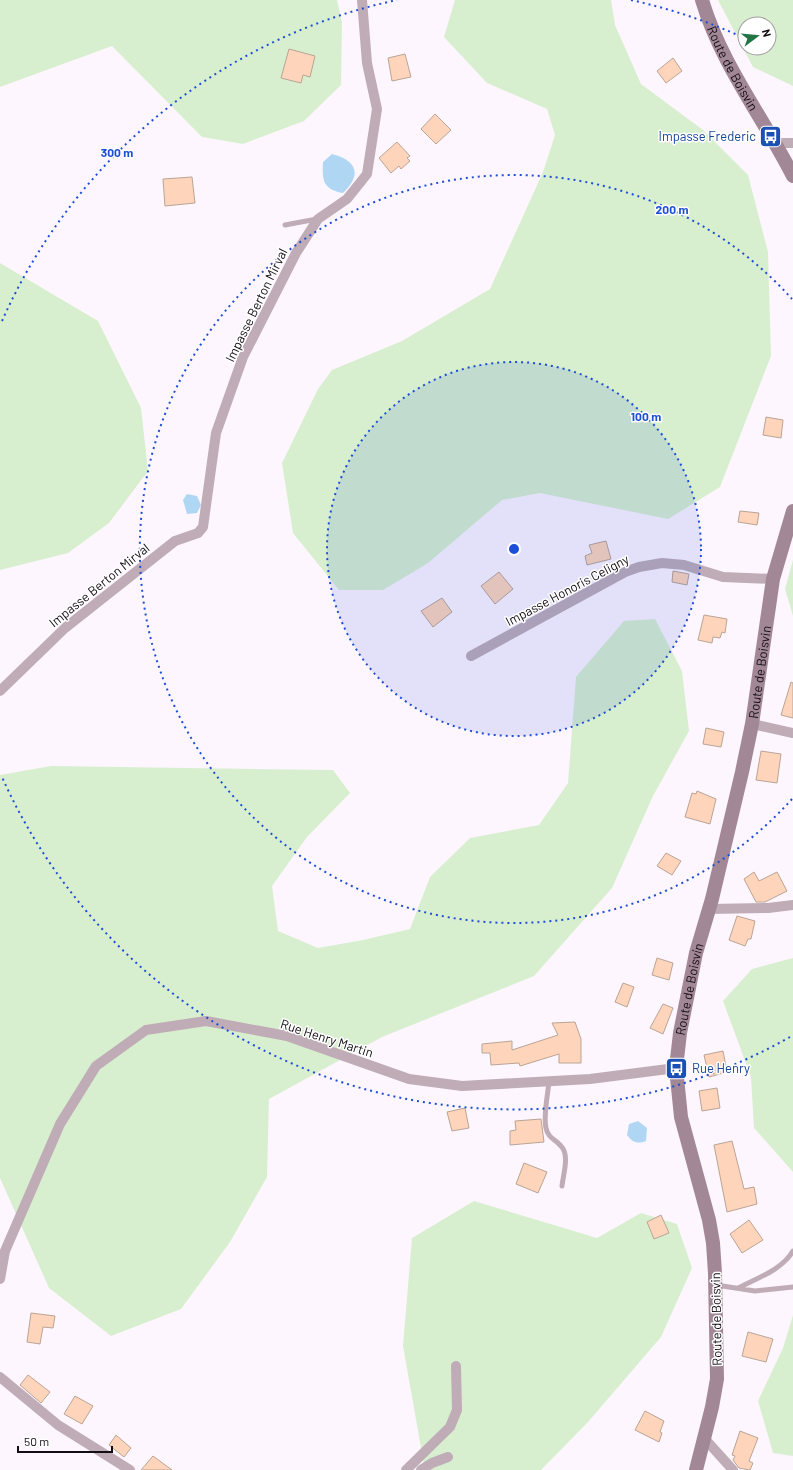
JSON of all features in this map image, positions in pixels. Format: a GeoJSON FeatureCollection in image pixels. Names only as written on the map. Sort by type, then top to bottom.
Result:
{"type":"FeatureCollection","features":[{"type":"Feature","properties":{"kind":"main road","name":"Route de Boisvin"},"geometry":{"type":"LineString","coordinates":[[702,0],[708,20],[736,79],[776,144],[793,176]]}},
{"type":"Feature","properties":{"kind":"main road","name":"Route de Boisvin"},"geometry":{"type":"LineString","coordinates":[[696,1470],[717,1379],[713,1243],[709,1220],[681,1117],[676,1068],[680,1033],[696,953],[709,909],[752,724],[773,579],[793,511]]}},
{"type":"Feature","properties":{"kind":"street","name":"Impasse Berton Mirval"},"geometry":{"type":"LineString","coordinates":[[0,691],[65,628],[175,541],[198,533],[203,528],[216,434],[243,357],[296,253],[318,220],[347,199],[367,174],[378,109],[367,62],[362,0]]}},
{"type":"Feature","properties":{"kind":"street"},"geometry":{"type":"LineString","coordinates":[[776,144],[793,143]]}},
{"type":"Feature","properties":{"kind":"street","name":"Impasse Honoris Celigny"},"geometry":{"type":"LineString","coordinates":[[471,656],[625,572],[639,567],[662,563],[677,564],[723,577],[773,579]]}},
{"type":"Feature","properties":{"kind":"street"},"geometry":{"type":"LineString","coordinates":[[752,724],[793,733]]}},
{"type":"Feature","properties":{"kind":"street"},"geometry":{"type":"LineString","coordinates":[[709,909],[768,908],[793,905]]}},
{"type":"Feature","properties":{"kind":"street","name":"Rue Henry Martin"},"geometry":{"type":"LineString","coordinates":[[0,1279],[5,1251],[60,1124],[96,1066],[146,1030],[206,1021],[287,1036],[409,1079],[462,1086],[590,1078],[676,1068]]}},
{"type":"Feature","properties":{"kind":"street"},"geometry":{"type":"LineString","coordinates":[[406,1470],[450,1427],[457,1410],[456,1366]]}},
{"type":"Feature","properties":{"kind":"street"},"geometry":{"type":"LineString","coordinates":[[0,1377],[58,1425],[130,1470]]}},
{"type":"Feature","properties":{"kind":"street"},"geometry":{"type":"LineString","coordinates":[[704,1439],[733,1470]]}},
{"type":"Feature","properties":{"kind":"street"},"geometry":{"type":"LineString","coordinates":[[421,1470],[432,1463],[448,1457]]}},
{"type":"Feature","properties":{"kind":"lane"},"geometry":{"type":"LineString","coordinates":[[285,225],[308,220],[318,220]]}},
{"type":"Feature","properties":{"kind":"lane"},"geometry":{"type":"LineString","coordinates":[[549,1081],[545,1126],[548,1134],[562,1147],[564,1153],[565,1159],[562,1186]]}},
{"type":"Feature","properties":{"kind":"lane"},"geometry":{"type":"LineString","coordinates":[[738,1288],[771,1271],[788,1260],[793,1251]]}},
{"type":"Feature","properties":{"kind":"lane"},"geometry":{"type":"LineString","coordinates":[[715,1284],[755,1291],[793,1287]]}},
{"type":"Feature","properties":{"kind":"green space"},"geometry":{"type":"Polygon","coordinates":[[[0,0],[337,0],[342,22],[341,85],[304,121],[243,144],[202,137],[112,46],[0,87],[0,0]]]}},
{"type":"Feature","properties":{"kind":"green space"},"geometry":{"type":"Polygon","coordinates":[[[455,0],[611,0],[615,25],[641,84],[703,130],[748,175],[768,252],[771,356],[720,487],[668,519],[540,493],[502,500],[428,563],[383,590],[339,590],[293,533],[282,463],[318,389],[332,370],[402,341],[490,289],[543,172],[555,135],[547,109],[487,83],[444,37],[455,0]]]}},
{"type":"Feature","properties":{"kind":"green space"},"geometry":{"type":"Polygon","coordinates":[[[718,0],[793,0],[793,86],[753,67],[747,56],[777,56],[777,16],[737,16],[737,36],[718,0]]]}},
{"type":"Feature","properties":{"kind":"green space"},"geometry":{"type":"Polygon","coordinates":[[[0,263],[98,321],[141,408],[148,471],[109,523],[68,553],[0,570],[0,263]]]}},
{"type":"Feature","properties":{"kind":"green space"},"geometry":{"type":"Polygon","coordinates":[[[793,560],[793,616],[785,589],[793,560]]]}},
{"type":"Feature","properties":{"kind":"green space"},"geometry":{"type":"Polygon","coordinates":[[[655,619],[682,671],[689,731],[653,796],[612,888],[534,976],[382,1037],[269,1099],[267,1177],[230,1242],[181,1309],[111,1336],[49,1288],[0,1178],[0,775],[51,766],[333,770],[350,793],[307,837],[272,886],[278,931],[318,948],[363,940],[410,929],[430,877],[470,838],[539,825],[568,783],[576,677],[624,621],[655,619]]]}},
{"type":"Feature","properties":{"kind":"green space"},"geometry":{"type":"Polygon","coordinates":[[[793,958],[793,1172],[754,1128],[751,1077],[723,1001],[752,969],[793,958]]]}},
{"type":"Feature","properties":{"kind":"green space"},"geometry":{"type":"Polygon","coordinates":[[[474,1201],[597,1238],[641,1213],[677,1224],[692,1268],[661,1337],[588,1422],[541,1470],[425,1470],[403,1346],[412,1238],[474,1201]]]}},
{"type":"Feature","properties":{"kind":"green space"},"geometry":{"type":"Polygon","coordinates":[[[793,1315],[793,1456],[773,1453],[758,1401],[783,1348],[793,1315]]]}},
{"type":"Feature","properties":{"kind":"water"},"geometry":{"type":"Polygon","coordinates":[[[332,154],[347,160],[354,169],[355,174],[353,180],[343,193],[331,189],[325,183],[323,162],[332,154]]]}},
{"type":"Feature","properties":{"kind":"water"},"geometry":{"type":"Polygon","coordinates":[[[187,494],[197,496],[201,505],[197,513],[187,514],[183,500],[187,494]]]}},
{"type":"Feature","properties":{"kind":"water"},"geometry":{"type":"Polygon","coordinates":[[[638,1121],[647,1128],[646,1141],[635,1142],[627,1135],[629,1124],[638,1121]]]}},
{"type":"Feature","properties":{"kind":"building"},"geometry":{"type":"Polygon","coordinates":[[[289,49],[315,56],[310,77],[303,75],[301,83],[281,78],[289,49]]]}},
{"type":"Feature","properties":{"kind":"building"},"geometry":{"type":"Polygon","coordinates":[[[405,54],[411,77],[392,81],[388,58],[405,54]]]}},
{"type":"Feature","properties":{"kind":"building"},"geometry":{"type":"Polygon","coordinates":[[[673,58],[682,71],[666,83],[657,71],[673,58]]]}},
{"type":"Feature","properties":{"kind":"building"},"geometry":{"type":"Polygon","coordinates":[[[435,114],[451,130],[436,144],[421,129],[435,114]]]}},
{"type":"Feature","properties":{"kind":"building"},"geometry":{"type":"Polygon","coordinates":[[[397,142],[410,156],[407,158],[410,161],[401,169],[399,166],[391,173],[379,158],[397,142]]]}},
{"type":"Feature","properties":{"kind":"building"},"geometry":{"type":"Polygon","coordinates":[[[192,177],[195,203],[165,206],[163,179],[192,177]]]}},
{"type":"Feature","properties":{"kind":"building"},"geometry":{"type":"Polygon","coordinates":[[[766,417],[783,420],[781,438],[763,435],[766,417]]]}},
{"type":"Feature","properties":{"kind":"building"},"geometry":{"type":"Polygon","coordinates":[[[740,511],[759,513],[757,525],[738,522],[740,511]]]}},
{"type":"Feature","properties":{"kind":"building"},"geometry":{"type":"Polygon","coordinates":[[[606,541],[611,559],[587,565],[585,556],[592,553],[589,545],[606,541]]]}},
{"type":"Feature","properties":{"kind":"building"},"geometry":{"type":"Polygon","coordinates":[[[673,571],[689,574],[687,585],[672,582],[673,571]]]}},
{"type":"Feature","properties":{"kind":"building"},"geometry":{"type":"Polygon","coordinates":[[[499,572],[513,589],[495,604],[481,586],[499,572]]]}},
{"type":"Feature","properties":{"kind":"building"},"geometry":{"type":"Polygon","coordinates":[[[442,598],[452,612],[433,627],[421,611],[442,598]]]}},
{"type":"Feature","properties":{"kind":"building"},"geometry":{"type":"Polygon","coordinates":[[[704,615],[727,619],[725,633],[722,632],[720,638],[713,637],[712,643],[698,640],[704,615]]]}},
{"type":"Feature","properties":{"kind":"building"},"geometry":{"type":"Polygon","coordinates":[[[791,682],[793,683],[793,718],[781,715],[791,682]]]}},
{"type":"Feature","properties":{"kind":"building"},"geometry":{"type":"Polygon","coordinates":[[[706,728],[724,732],[721,747],[703,744],[706,728]]]}},
{"type":"Feature","properties":{"kind":"building"},"geometry":{"type":"Polygon","coordinates":[[[761,751],[781,754],[777,783],[756,780],[761,751]]]}},
{"type":"Feature","properties":{"kind":"building"},"geometry":{"type":"Polygon","coordinates":[[[697,791],[716,799],[710,824],[685,817],[692,793],[696,794],[697,791]]]}},
{"type":"Feature","properties":{"kind":"building"},"geometry":{"type":"Polygon","coordinates":[[[666,853],[681,861],[672,875],[657,866],[666,853]]]}},
{"type":"Feature","properties":{"kind":"building"},"geometry":{"type":"Polygon","coordinates":[[[754,872],[759,881],[777,872],[787,891],[765,902],[756,902],[744,879],[754,872]]]}},
{"type":"Feature","properties":{"kind":"building"},"geometry":{"type":"Polygon","coordinates":[[[737,916],[755,921],[751,939],[748,939],[745,946],[729,940],[737,916]]]}},
{"type":"Feature","properties":{"kind":"building"},"geometry":{"type":"Polygon","coordinates":[[[657,958],[673,963],[669,980],[652,975],[657,958]]]}},
{"type":"Feature","properties":{"kind":"building"},"geometry":{"type":"Polygon","coordinates":[[[623,983],[634,987],[627,1007],[615,1002],[623,983]]]}},
{"type":"Feature","properties":{"kind":"building"},"geometry":{"type":"Polygon","coordinates":[[[663,1004],[673,1008],[663,1034],[650,1028],[663,1004]]]}},
{"type":"Feature","properties":{"kind":"building"},"geometry":{"type":"Polygon","coordinates":[[[575,1022],[581,1039],[581,1063],[559,1063],[559,1054],[520,1066],[519,1063],[491,1065],[490,1053],[482,1053],[482,1044],[512,1041],[512,1050],[558,1035],[552,1023],[575,1022]]]}},
{"type":"Feature","properties":{"kind":"building"},"geometry":{"type":"Polygon","coordinates":[[[723,1051],[727,1072],[709,1077],[704,1055],[723,1051]]]}},
{"type":"Feature","properties":{"kind":"building"},"geometry":{"type":"Polygon","coordinates":[[[717,1088],[720,1108],[702,1111],[699,1091],[717,1088]]]}},
{"type":"Feature","properties":{"kind":"building"},"geometry":{"type":"Polygon","coordinates":[[[465,1108],[469,1128],[452,1131],[447,1112],[465,1108]]]}},
{"type":"Feature","properties":{"kind":"building"},"geometry":{"type":"Polygon","coordinates":[[[541,1119],[544,1142],[510,1145],[510,1131],[516,1130],[515,1121],[541,1119]]]}},
{"type":"Feature","properties":{"kind":"building"},"geometry":{"type":"Polygon","coordinates":[[[732,1141],[744,1189],[754,1187],[757,1204],[727,1212],[714,1145],[732,1141]]]}},
{"type":"Feature","properties":{"kind":"building"},"geometry":{"type":"Polygon","coordinates":[[[524,1163],[547,1172],[538,1193],[516,1184],[524,1163]]]}},
{"type":"Feature","properties":{"kind":"building"},"geometry":{"type":"Polygon","coordinates":[[[661,1215],[669,1233],[654,1239],[647,1222],[661,1215]]]}},
{"type":"Feature","properties":{"kind":"building"},"geometry":{"type":"Polygon","coordinates":[[[749,1220],[763,1240],[742,1253],[730,1234],[749,1220]]]}},
{"type":"Feature","properties":{"kind":"building"},"geometry":{"type":"Polygon","coordinates":[[[31,1313],[55,1316],[53,1328],[43,1327],[40,1344],[27,1342],[31,1313]]]}},
{"type":"Feature","properties":{"kind":"building"},"geometry":{"type":"Polygon","coordinates":[[[748,1332],[773,1339],[766,1362],[742,1356],[748,1332]]]}},
{"type":"Feature","properties":{"kind":"building"},"geometry":{"type":"Polygon","coordinates":[[[28,1375],[50,1392],[41,1403],[20,1385],[28,1375]]]}},
{"type":"Feature","properties":{"kind":"building"},"geometry":{"type":"Polygon","coordinates":[[[75,1396],[93,1406],[82,1424],[64,1414],[75,1396]]]}},
{"type":"Feature","properties":{"kind":"building"},"geometry":{"type":"Polygon","coordinates":[[[645,1411],[664,1421],[660,1432],[662,1433],[659,1442],[635,1430],[645,1411]]]}},
{"type":"Feature","properties":{"kind":"building"},"geometry":{"type":"Polygon","coordinates":[[[740,1431],[758,1438],[749,1461],[753,1463],[750,1470],[739,1468],[733,1460],[735,1456],[732,1455],[740,1431]]]}},
{"type":"Feature","properties":{"kind":"building"},"geometry":{"type":"Polygon","coordinates":[[[116,1435],[131,1448],[124,1457],[109,1445],[116,1435]]]}},
{"type":"Feature","properties":{"kind":"building"},"geometry":{"type":"Polygon","coordinates":[[[153,1456],[172,1470],[141,1470],[153,1456]]]}},
{"type":"Feature","properties":{"kind":"place","name":"Impasse Frederic"},"geometry":{"type":"Point","coordinates":[771,136]}},
{"type":"Feature","properties":{"kind":"place","name":"Rue Henry"},"geometry":{"type":"Point","coordinates":[676,1068]}}]}
